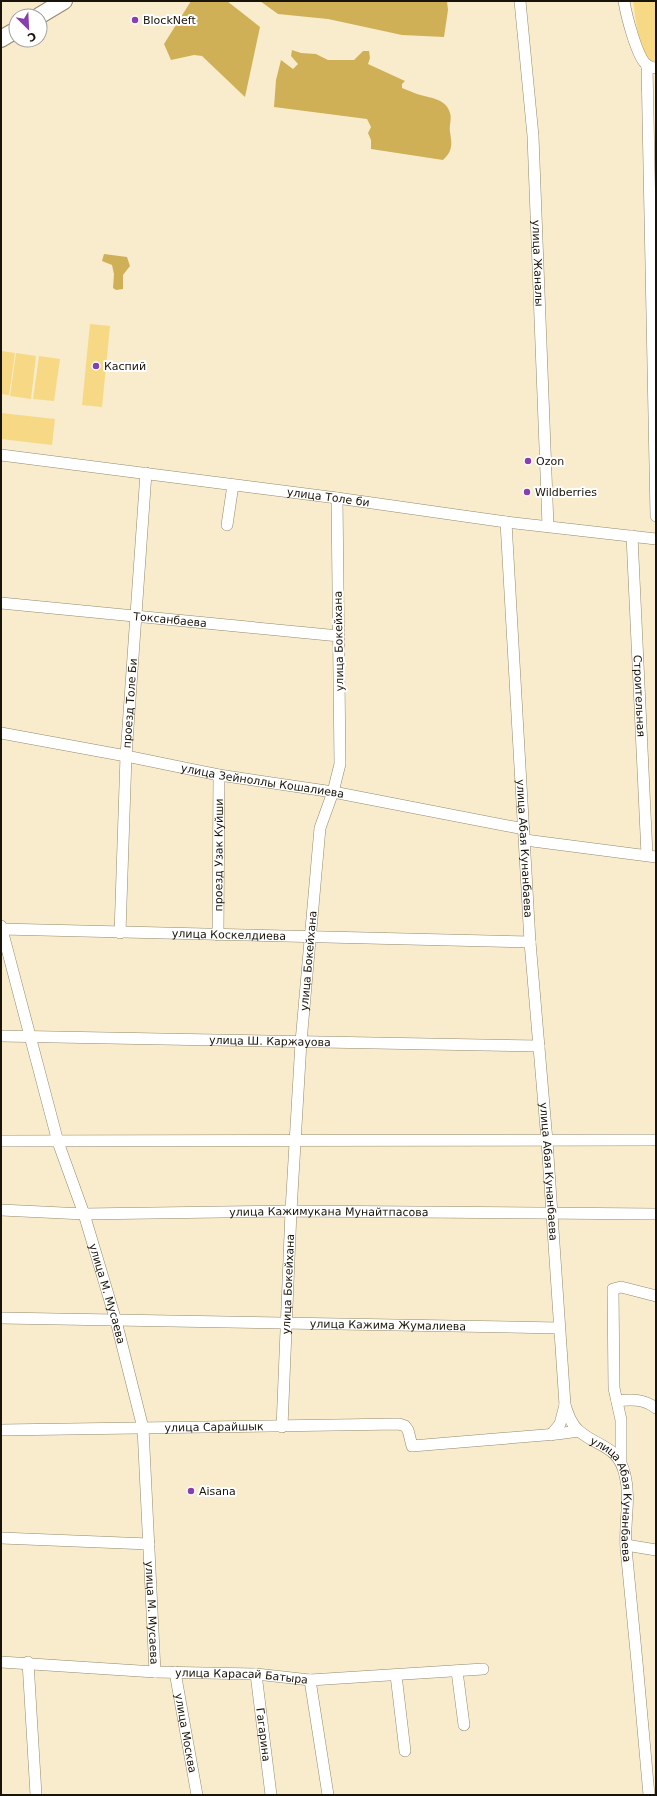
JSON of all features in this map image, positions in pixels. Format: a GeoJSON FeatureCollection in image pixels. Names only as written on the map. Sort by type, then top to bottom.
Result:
{"type":"FeatureCollection","features":[{"type":"Feature","properties":{"kind":"highway"},"geometry":{"type":"LineString","coordinates":[[48,11],[64,1]]}},
{"type":"Feature","properties":{"kind":"street","name":"улица Жаналы"},"geometry":{"type":"LineString","coordinates":[[520,1],[533,136],[548,526]]}},
{"type":"Feature","properties":{"kind":"street"},"geometry":{"type":"LineString","coordinates":[[624,1],[627,17],[639,52],[651,67],[656,516]]}},
{"type":"Feature","properties":{"kind":"street","name":"улица Толе би"},"geometry":{"type":"LineString","coordinates":[[1,455],[337,498],[506,522],[656,539]]}},
{"type":"Feature","properties":{"kind":"street","name":"проезд Толе Би"},"geometry":{"type":"LineString","coordinates":[[120,933],[126,756],[146,473]]}},
{"type":"Feature","properties":{"kind":"street"},"geometry":{"type":"LineString","coordinates":[[227,526],[233,485]]}},
{"type":"Feature","properties":{"kind":"street","name":"улица Бокейхана"},"geometry":{"type":"LineString","coordinates":[[282,1427],[291,1211],[301,1042],[320,828],[333,792],[340,764],[337,498]]}},
{"type":"Feature","properties":{"kind":"street","name":"улица Абая Кунанбаева"},"geometry":{"type":"LineString","coordinates":[[506,522],[530,942],[547,1141],[565,1405],[569,1418],[579,1431],[612,1450],[621,1461],[625,1476],[628,1498],[626,1545],[649,1795]]}},
{"type":"Feature","properties":{"kind":"street","name":"Строительная"},"geometry":{"type":"LineString","coordinates":[[632,536],[651,856]]}},
{"type":"Feature","properties":{"kind":"street","name":"Токсанбаева"},"geometry":{"type":"LineString","coordinates":[[1,603],[339,636]]}},
{"type":"Feature","properties":{"kind":"street","name":"улица Зейноллы Кошалиева"},"geometry":{"type":"LineString","coordinates":[[1,733],[219,775],[333,792],[524,829]]}},
{"type":"Feature","properties":{"kind":"street","name":"проезд Узак Куйши"},"geometry":{"type":"LineString","coordinates":[[218,935],[219,775]]}},
{"type":"Feature","properties":{"kind":"street"},"geometry":{"type":"LineString","coordinates":[[525,840],[651,856]]}},
{"type":"Feature","properties":{"kind":"street","name":"улица Коскелдиева"},"geometry":{"type":"LineString","coordinates":[[1,928],[120,933],[530,942]]}},
{"type":"Feature","properties":{"kind":"street","name":"улица М. Мусаева"},"geometry":{"type":"LineString","coordinates":[[1,928],[58,1142],[84,1214],[116,1322],[142,1428],[155,1672]]}},
{"type":"Feature","properties":{"kind":"street","name":"улица Ш. Каржауова"},"geometry":{"type":"LineString","coordinates":[[1,1036],[539,1046]]}},
{"type":"Feature","properties":{"kind":"street"},"geometry":{"type":"LineString","coordinates":[[1,1141],[656,1140]]}},
{"type":"Feature","properties":{"kind":"street","name":"улица Кажимукана Мунайтпасова"},"geometry":{"type":"LineString","coordinates":[[1,1210],[84,1214],[291,1211],[656,1214]]}},
{"type":"Feature","properties":{"kind":"street"},"geometry":{"type":"LineString","coordinates":[[621,1461],[621,1420],[614,1388],[613,1289],[621,1287],[656,1296]]}},
{"type":"Feature","properties":{"kind":"street","name":"улица Кажима Жумалиева"},"geometry":{"type":"LineString","coordinates":[[1,1318],[116,1322],[286,1322],[559,1328]]}},
{"type":"Feature","properties":{"kind":"street"},"geometry":{"type":"LineString","coordinates":[[617,1401],[633,1399],[650,1404],[656,1408]]}},
{"type":"Feature","properties":{"kind":"street"},"geometry":{"type":"LineString","coordinates":[[551,1435],[560,1424],[565,1405]]}},
{"type":"Feature","properties":{"kind":"street","name":"улица Сарайшык"},"geometry":{"type":"LineString","coordinates":[[1,1430],[282,1427],[399,1424],[405,1426],[408,1430],[412,1446],[551,1435]]}},
{"type":"Feature","properties":{"kind":"street"},"geometry":{"type":"LineString","coordinates":[[551,1435],[579,1431]]}},
{"type":"Feature","properties":{"kind":"street"},"geometry":{"type":"LineString","coordinates":[[1,1538],[149,1544]]}},
{"type":"Feature","properties":{"kind":"street"},"geometry":{"type":"LineString","coordinates":[[626,1545],[656,1550]]}},
{"type":"Feature","properties":{"kind":"street","name":"улица Карасай Батыра"},"geometry":{"type":"LineString","coordinates":[[1,1662],[28,1662],[155,1672],[256,1674],[310,1680],[483,1669]]}},
{"type":"Feature","properties":{"kind":"street"},"geometry":{"type":"LineString","coordinates":[[28,1662],[36,1795]]}},
{"type":"Feature","properties":{"kind":"street"},"geometry":{"type":"LineString","coordinates":[[458,1671],[464,1725]]}},
{"type":"Feature","properties":{"kind":"street","name":"улица Москва"},"geometry":{"type":"LineString","coordinates":[[175,1672],[197,1795]]}},
{"type":"Feature","properties":{"kind":"street","name":"Гагарина"},"geometry":{"type":"LineString","coordinates":[[256,1674],[271,1795]]}},
{"type":"Feature","properties":{"kind":"street"},"geometry":{"type":"LineString","coordinates":[[396,1675],[405,1751]]}},
{"type":"Feature","properties":{"kind":"street"},"geometry":{"type":"LineString","coordinates":[[310,1680],[328,1795]]}},
{"type":"Feature","properties":{"kind":"shaded area"},"geometry":{"type":"Polygon","coordinates":[[[191,1],[227,1],[260,27],[245,97],[202,56],[194,55],[171,60],[164,44],[191,1]]]}},
{"type":"Feature","properties":{"kind":"shaded area"},"geometry":{"type":"Polygon","coordinates":[[[260,1],[447,1],[448,10],[444,37],[402,35],[328,19],[278,14],[260,1]]]}},
{"type":"Feature","properties":{"kind":"shaded area"},"geometry":{"type":"Polygon","coordinates":[[[633,1],[656,1],[656,64],[650,61],[642,46],[633,1]]]}},
{"type":"Feature","properties":{"kind":"shaded area"},"geometry":{"type":"Polygon","coordinates":[[[292,50],[301,53],[316,54],[328,60],[354,60],[363,51],[369,51],[370,58],[368,64],[405,81],[402,84],[402,88],[436,99],[445,104],[451,115],[451,144],[449,154],[443,160],[371,149],[371,140],[368,133],[371,127],[367,119],[274,107],[276,80],[281,60],[293,69],[298,64],[291,56],[292,50]]]}},
{"type":"Feature","properties":{"kind":"shaded area"},"geometry":{"type":"Polygon","coordinates":[[[104,254],[127,257],[130,266],[123,275],[123,289],[116,290],[113,288],[114,274],[112,265],[102,261],[104,254]]]}},
{"type":"Feature","properties":{"kind":"shaded area","name":"Каспий"},"geometry":{"type":"Polygon","coordinates":[[[90,324],[110,326],[102,407],[82,405],[90,324]]]}},
{"type":"Feature","properties":{"kind":"shaded area"},"geometry":{"type":"Polygon","coordinates":[[[1,351],[15,353],[9,395],[1,394],[1,351]]]}},
{"type":"Feature","properties":{"kind":"shaded area"},"geometry":{"type":"Polygon","coordinates":[[[16,353],[36,356],[31,399],[10,396],[16,353]]]}},
{"type":"Feature","properties":{"kind":"shaded area"},"geometry":{"type":"Polygon","coordinates":[[[39,356],[60,359],[54,401],[33,399],[39,356]]]}},
{"type":"Feature","properties":{"kind":"shaded area"},"geometry":{"type":"Polygon","coordinates":[[[1,413],[55,419],[52,445],[1,439],[1,413]]]}},
{"type":"Feature","properties":{"kind":"place","name":"BlockNeft"},"geometry":{"type":"Point","coordinates":[135,20]}},
{"type":"Feature","properties":{"kind":"place","name":"Каспий"},"geometry":{"type":"Point","coordinates":[96,366]}},
{"type":"Feature","properties":{"kind":"place","name":"Ozon"},"geometry":{"type":"Point","coordinates":[528,461]}},
{"type":"Feature","properties":{"kind":"place","name":"Wildberries"},"geometry":{"type":"Point","coordinates":[527,492]}},
{"type":"Feature","properties":{"kind":"place","name":"Aisana"},"geometry":{"type":"Point","coordinates":[191,1491]}}]}
